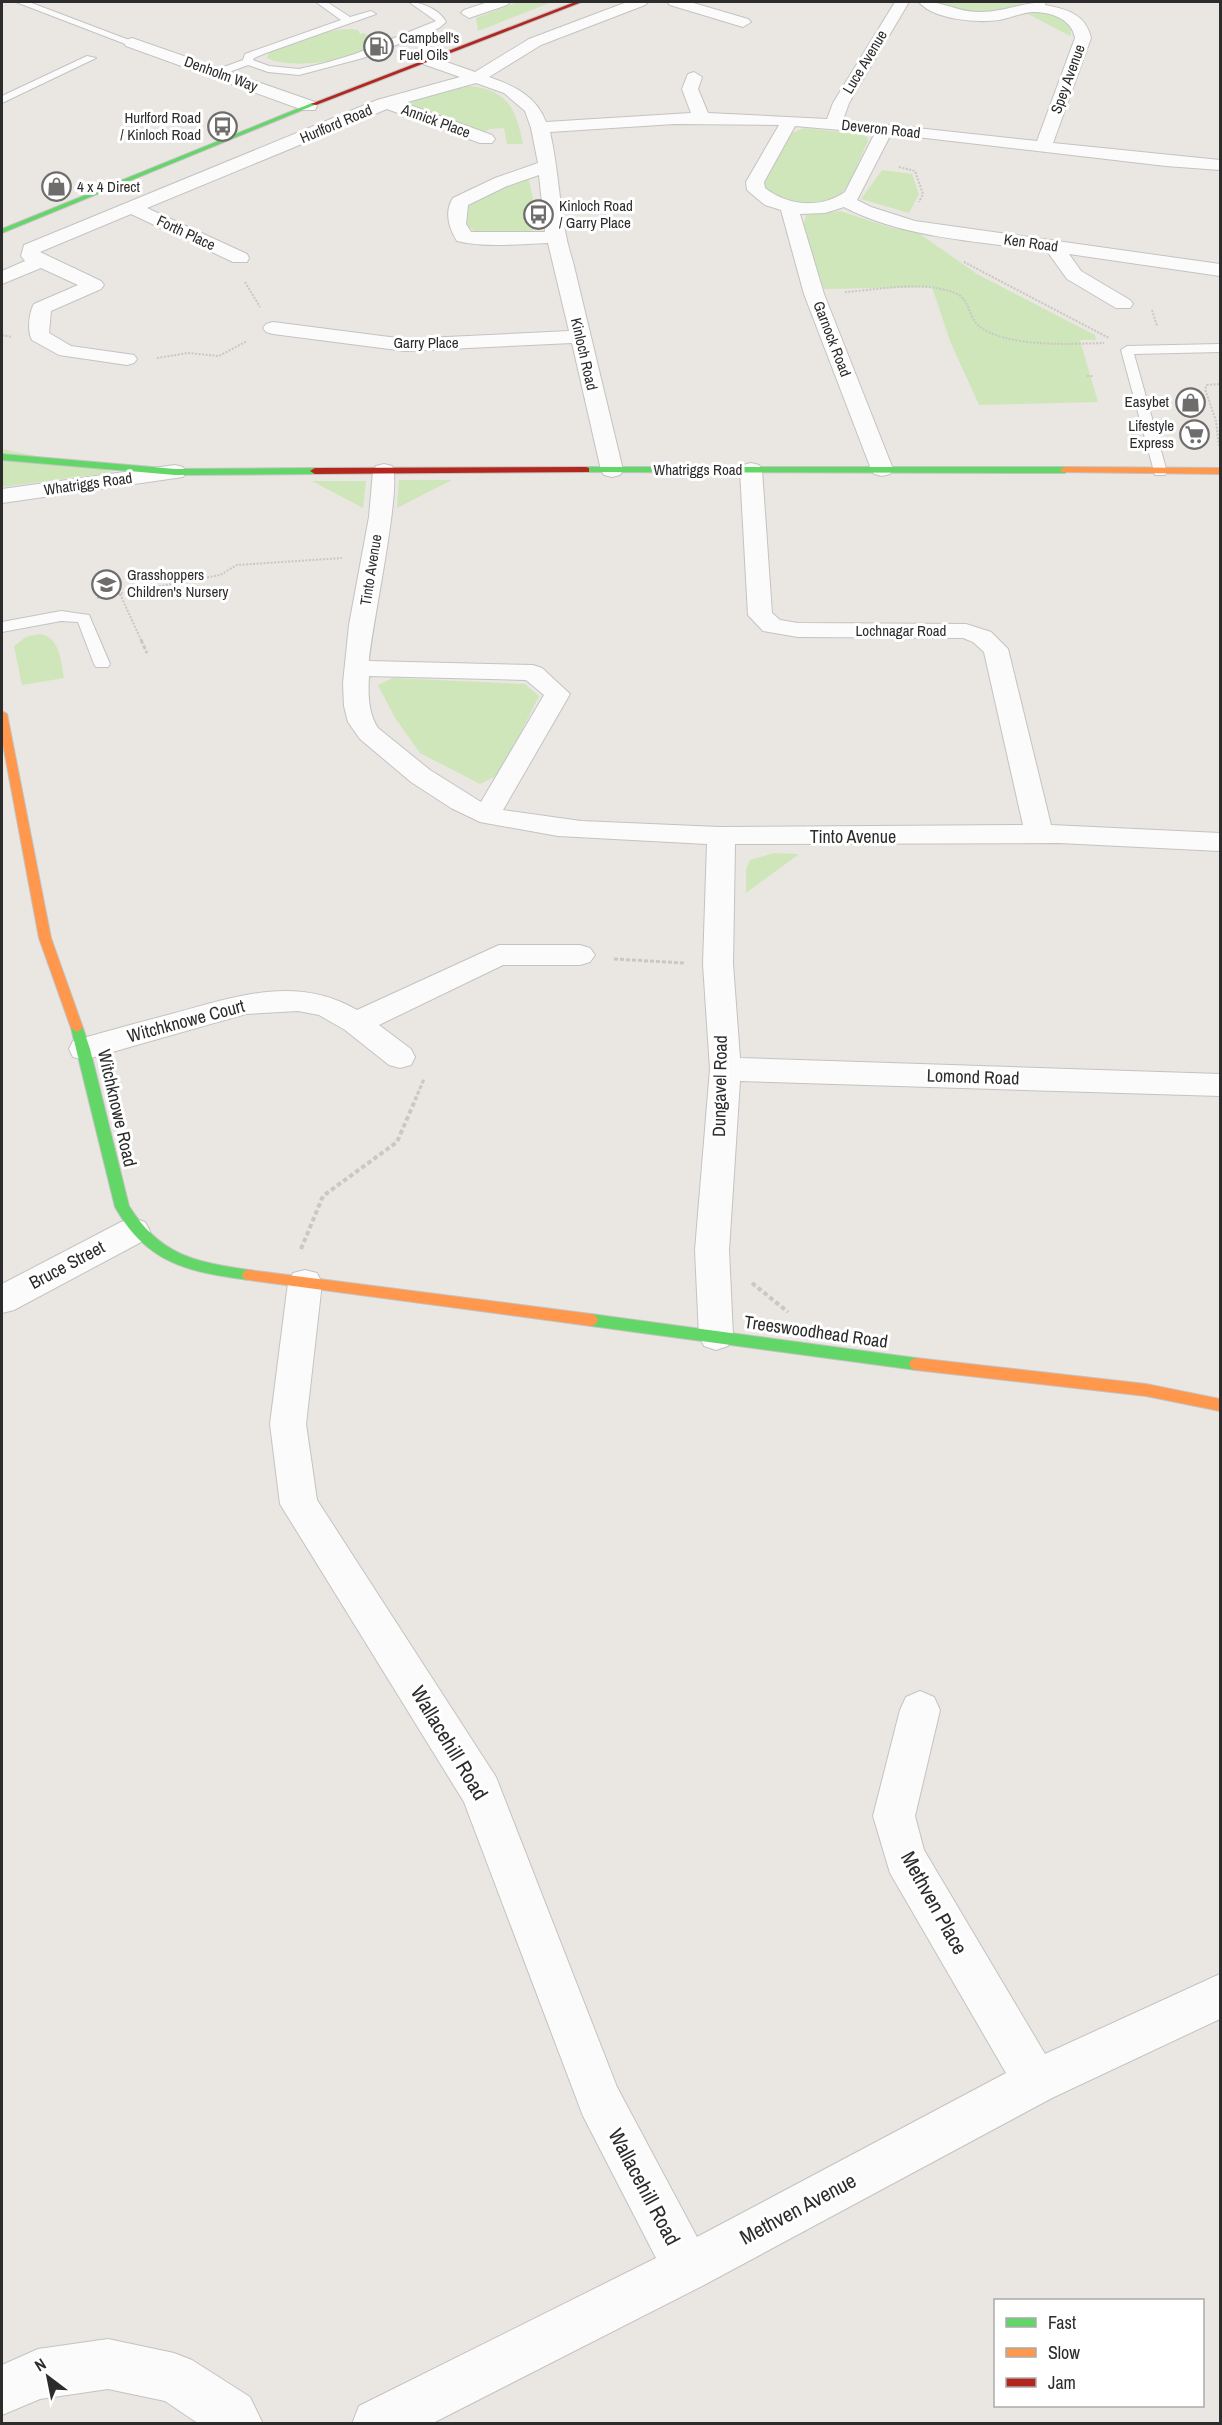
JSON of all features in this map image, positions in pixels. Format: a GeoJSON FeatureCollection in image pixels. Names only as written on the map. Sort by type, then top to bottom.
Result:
{"type":"FeatureCollection","features":[{"type":"Feature","properties":{"kind":"street"},"geometry":{"type":"LineString","coordinates":[[469,13],[502,2]]}},
{"type":"Feature","properties":{"kind":"street","name":"Hurlford Road"},"geometry":{"type":"LineString","coordinates":[[2,231],[309,106],[579,2]]}},
{"type":"Feature","properties":{"kind":"street","name":"Hurlford Road"},"geometry":{"type":"LineString","coordinates":[[2,278],[36,255],[132,208],[387,103],[476,78],[534,42],[640,2]]}},
{"type":"Feature","properties":{"kind":"street"},"geometry":{"type":"LineString","coordinates":[[675,2],[743,22]]}},
{"type":"Feature","properties":{"kind":"street","name":"Luce Avenue"},"geometry":{"type":"LineString","coordinates":[[833,124],[841,103],[902,2]]}},
{"type":"Feature","properties":{"kind":"street"},"geometry":{"type":"LineString","coordinates":[[927,2],[947,12],[970,17],[1001,16],[1037,4]]}},
{"type":"Feature","properties":{"kind":"street","name":"Spey Avenue"},"geometry":{"type":"LineString","coordinates":[[1037,4],[1077,21],[1082,28],[1083,38],[1043,147]]}},
{"type":"Feature","properties":{"kind":"street","name":"Denholm Way"},"geometry":{"type":"LineString","coordinates":[[132,43],[309,106]]}},
{"type":"Feature","properties":{"kind":"street","name":"Kinloch Road"},"geometry":{"type":"LineString","coordinates":[[429,61],[510,90],[532,109],[540,128],[548,166],[555,237],[563,262],[612,470]]}},
{"type":"Feature","properties":{"kind":"street"},"geometry":{"type":"LineString","coordinates":[[694,77],[690,89],[702,119]]}},
{"type":"Feature","properties":{"kind":"street","name":"Annick Place"},"geometry":{"type":"LineString","coordinates":[[387,103],[486,139]]}},
{"type":"Feature","properties":{"kind":"street","name":"Deveron Road"},"geometry":{"type":"LineString","coordinates":[[540,128],[610,122],[754,119],[833,124],[1166,161],[1221,165]]}},
{"type":"Feature","properties":{"kind":"street"},"geometry":{"type":"LineString","coordinates":[[789,122],[755,182],[756,190],[771,201],[789,207],[822,207],[846,201],[852,195],[885,130]]}},
{"type":"Feature","properties":{"kind":"street"},"geometry":{"type":"LineString","coordinates":[[548,166],[501,182],[459,202],[457,224],[464,237],[494,240],[555,237]]}},
{"type":"Feature","properties":{"kind":"street","name":"Ken Road"},"geometry":{"type":"LineString","coordinates":[[846,201],[865,211],[914,218],[1054,247],[1221,270]]}},
{"type":"Feature","properties":{"kind":"street","name":"Garnock Road"},"geometry":{"type":"LineString","coordinates":[[789,207],[814,294],[882,469]]}},
{"type":"Feature","properties":{"kind":"street","name":"Forth Place"},"geometry":{"type":"LineString","coordinates":[[132,208],[240,258]]}},
{"type":"Feature","properties":{"kind":"street"},"geometry":{"type":"LineString","coordinates":[[1054,247],[1074,275],[1124,303]]}},
{"type":"Feature","properties":{"kind":"street"},"geometry":{"type":"LineString","coordinates":[[36,255],[94,285],[41,308],[39,336],[66,351],[127,359]]}},
{"type":"Feature","properties":{"kind":"street","name":"Garry Place"},"geometry":{"type":"LineString","coordinates":[[273,328],[405,345],[581,337]]}},
{"type":"Feature","properties":{"kind":"street","name":"Whatriggs Road"},"geometry":{"type":"LineString","coordinates":[[2,457],[175,472],[882,469],[1221,471]]}},
{"type":"Feature","properties":{"kind":"street","name":"Lochnagar Road"},"geometry":{"type":"LineString","coordinates":[[751,470],[760,615],[772,626],[798,630],[966,631],[982,637],[996,649],[1039,834]]}},
{"type":"Feature","properties":{"kind":"street","name":"Tinto Avenue"},"geometry":{"type":"LineString","coordinates":[[384,471],[355,688],[361,722],[389,752],[430,783],[487,815],[586,831],[721,836],[859,838],[1039,834],[1221,842]]}},
{"type":"Feature","properties":{"kind":"street","name":"Whatriggs Road"},"geometry":{"type":"LineString","coordinates":[[2,496],[175,472]]}},
{"type":"Feature","properties":{"kind":"street"},"geometry":{"type":"LineString","coordinates":[[357,668],[533,674],[557,694],[487,815]]}},
{"type":"Feature","properties":{"kind":"street","name":"Witchknowe Road"},"geometry":{"type":"LineString","coordinates":[[2,714],[45,938],[84,1049],[122,1207],[133,1230],[157,1253],[226,1272],[407,1297]]}},
{"type":"Feature","properties":{"kind":"street","name":"Dungavel Road"},"geometry":{"type":"LineString","coordinates":[[716,1336],[712,1250],[724,1070],[718,964],[721,836]]}},
{"type":"Feature","properties":{"kind":"street"},"geometry":{"type":"LineString","coordinates":[[356,1023],[500,955],[580,955]]}},
{"type":"Feature","properties":{"kind":"street","name":"Witchknowe Court"},"geometry":{"type":"LineString","coordinates":[[84,1049],[246,1004],[298,1001],[327,1006],[356,1023],[400,1057]]}},
{"type":"Feature","properties":{"kind":"street","name":"Lomond Road"},"geometry":{"type":"LineString","coordinates":[[724,1070],[1221,1085]]}},
{"type":"Feature","properties":{"kind":"street","name":"Bruce Street"},"geometry":{"type":"LineString","coordinates":[[2,1300],[133,1230]]}},
{"type":"Feature","properties":{"kind":"street","name":"Wallacehill Road"},"geometry":{"type":"LineString","coordinates":[[297,1282],[288,1424],[299,1504],[481,1791],[598,2100],[687,2268]]}},
{"type":"Feature","properties":{"kind":"street","name":"Treeswoodhead Road"},"geometry":{"type":"LineString","coordinates":[[407,1297],[716,1336],[840,1355],[1146,1390],[1221,1405]]}},
{"type":"Feature","properties":{"kind":"street","name":"Methven Place"},"geometry":{"type":"LineString","coordinates":[[920,1710],[894,1816],[905,1858],[1036,2082]]}},
{"type":"Feature","properties":{"kind":"street","name":"Methven Avenue"},"geometry":{"type":"LineString","coordinates":[[376,2424],[687,2268],[1036,2082],[1221,1996]]}},
{"type":"Feature","properties":{"kind":"street"},"geometry":{"type":"LineString","coordinates":[[2,2390],[38,2374],[108,2364],[174,2378],[232,2415],[238,2424]]}},
{"type":"Feature","properties":{"kind":"lane"},"geometry":{"type":"LineString","coordinates":[[21,2],[132,43]]}},
{"type":"Feature","properties":{"kind":"lane"},"geometry":{"type":"LineString","coordinates":[[321,2],[349,21]]}},
{"type":"Feature","properties":{"kind":"lane"},"geometry":{"type":"LineString","coordinates":[[217,73],[248,62],[268,69],[299,72],[309,70],[359,56],[441,22],[439,18],[408,2]]}},
{"type":"Feature","properties":{"kind":"lane"},"geometry":{"type":"LineString","coordinates":[[248,62],[249,56],[371,14]]}},
{"type":"Feature","properties":{"kind":"lane"},"geometry":{"type":"LineString","coordinates":[[2,100],[92,58]]}},
{"type":"Feature","properties":{"kind":"lane"},"geometry":{"type":"LineString","coordinates":[[1160,472],[1127,350],[1221,348]]}},
{"type":"Feature","properties":{"kind":"lane"},"geometry":{"type":"LineString","coordinates":[[2,627],[61,616],[84,618],[102,664]]}},
{"type":"Feature","properties":{"kind":"path"},"geometry":{"type":"LineString","coordinates":[[814,294],[934,289],[954,292],[966,299],[978,325],[1009,339],[1088,344],[1115,342],[980,272],[914,218],[924,194],[915,171],[899,167]]}},
{"type":"Feature","properties":{"kind":"path"},"geometry":{"type":"LineString","coordinates":[[127,359],[168,357],[188,353],[219,356],[273,328],[237,269],[240,258]]}},
{"type":"Feature","properties":{"kind":"path"},"geometry":{"type":"LineString","coordinates":[[1087,376],[1094,376]]}},
{"type":"Feature","properties":{"kind":"path"},"geometry":{"type":"LineString","coordinates":[[1220,449],[1216,421],[1205,389],[1207,385],[1221,384]]}},
{"type":"Feature","properties":{"kind":"path"},"geometry":{"type":"LineString","coordinates":[[87,600],[220,575],[237,565],[348,558]]}},
{"type":"Feature","properties":{"kind":"path"},"geometry":{"type":"LineString","coordinates":[[120,594],[147,653]]}},
{"type":"Feature","properties":{"kind":"path"},"geometry":{"type":"LineString","coordinates":[[580,955],[590,958],[718,964]]}},
{"type":"Feature","properties":{"kind":"path"},"geometry":{"type":"LineString","coordinates":[[297,1282],[323,1196],[397,1142],[427,1071],[425,1053],[400,1057]]}},
{"type":"Feature","properties":{"kind":"path"},"geometry":{"type":"LineString","coordinates":[[712,1250],[840,1355]]}},
{"type":"Feature","properties":{"kind":"green space"},"geometry":{"type":"Polygon","coordinates":[[[518,2],[552,2],[478,31],[476,18],[518,2]]]}},
{"type":"Feature","properties":{"kind":"green space"},"geometry":{"type":"Polygon","coordinates":[[[934,2],[1025,2],[1005,12],[980,14],[955,10],[934,2]]]}},
{"type":"Feature","properties":{"kind":"green space"},"geometry":{"type":"Polygon","coordinates":[[[1034,12],[1052,15],[1063,20],[1070,28],[1070,36],[1028,14],[1034,12]]]}},
{"type":"Feature","properties":{"kind":"green space"},"geometry":{"type":"Polygon","coordinates":[[[358,30],[360,34],[364,33],[375,43],[354,55],[323,62],[291,63],[267,58],[269,52],[309,37],[330,31],[358,30]]]}},
{"type":"Feature","properties":{"kind":"green space"},"geometry":{"type":"Polygon","coordinates":[[[468,86],[492,91],[508,103],[517,121],[523,144],[507,144],[504,128],[484,132],[408,104],[408,101],[468,86]]]}},
{"type":"Feature","properties":{"kind":"green space"},"geometry":{"type":"Polygon","coordinates":[[[804,128],[860,134],[867,137],[868,141],[850,180],[837,197],[817,202],[794,202],[774,197],[768,193],[763,184],[792,133],[804,128]]]}},
{"type":"Feature","properties":{"kind":"green space"},"geometry":{"type":"Polygon","coordinates":[[[882,170],[912,174],[919,194],[909,213],[861,199],[882,170]]]}},
{"type":"Feature","properties":{"kind":"green space"},"geometry":{"type":"Polygon","coordinates":[[[528,177],[540,228],[518,233],[489,234],[476,232],[465,222],[465,208],[471,202],[518,179],[528,177]]]}},
{"type":"Feature","properties":{"kind":"green space"},"geometry":{"type":"Polygon","coordinates":[[[840,211],[892,228],[917,232],[977,274],[1095,335],[1096,340],[1080,340],[1098,402],[979,405],[950,341],[932,287],[824,289],[802,233],[806,215],[840,211]]]}},
{"type":"Feature","properties":{"kind":"green space"},"geometry":{"type":"Polygon","coordinates":[[[2,449],[115,472],[2,487],[2,449]]]}},
{"type":"Feature","properties":{"kind":"green space"},"geometry":{"type":"Polygon","coordinates":[[[399,480],[452,480],[397,508],[399,480]]]}},
{"type":"Feature","properties":{"kind":"green space"},"geometry":{"type":"Polygon","coordinates":[[[312,481],[366,481],[363,508],[312,481]]]}},
{"type":"Feature","properties":{"kind":"green space"},"geometry":{"type":"Polygon","coordinates":[[[39,634],[51,639],[55,645],[64,678],[22,685],[14,646],[26,637],[39,634]]]}},
{"type":"Feature","properties":{"kind":"green space"},"geometry":{"type":"Polygon","coordinates":[[[393,678],[525,684],[539,696],[500,774],[480,784],[420,753],[395,718],[378,685],[393,678]]]}},
{"type":"Feature","properties":{"kind":"green space"},"geometry":{"type":"Polygon","coordinates":[[[774,853],[799,854],[746,893],[746,869],[750,860],[774,853]]]}},
{"type":"Feature","properties":{"kind":"traffic: fast"},"geometry":{"type":"LineString","coordinates":[[2,231],[314,104]]}},
{"type":"Feature","properties":{"kind":"traffic: fast"},"geometry":{"type":"LineString","coordinates":[[2,457],[175,472],[315,471]]}},
{"type":"Feature","properties":{"kind":"traffic: fast"},"geometry":{"type":"LineString","coordinates":[[586,470],[1065,470]]}},
{"type":"Feature","properties":{"kind":"traffic: fast"},"geometry":{"type":"LineString","coordinates":[[77,1028],[122,1207],[134,1225],[146,1240],[175,1259],[209,1269],[249,1275]]}},
{"type":"Feature","properties":{"kind":"traffic: fast"},"geometry":{"type":"LineString","coordinates":[[591,1320],[916,1364]]}},
{"type":"Feature","properties":{"kind":"traffic: slow"},"geometry":{"type":"LineString","coordinates":[[1065,470],[1220,471]]}},
{"type":"Feature","properties":{"kind":"traffic: slow"},"geometry":{"type":"LineString","coordinates":[[2,714],[45,938],[77,1028]]}},
{"type":"Feature","properties":{"kind":"traffic: slow"},"geometry":{"type":"LineString","coordinates":[[249,1275],[591,1320]]}},
{"type":"Feature","properties":{"kind":"traffic: slow"},"geometry":{"type":"LineString","coordinates":[[916,1364],[1146,1390],[1220,1405]]}},
{"type":"Feature","properties":{"kind":"traffic: jam"},"geometry":{"type":"LineString","coordinates":[[314,104],[579,2]]}},
{"type":"Feature","properties":{"kind":"traffic: jam"},"geometry":{"type":"LineString","coordinates":[[315,471],[586,470]]}},
{"type":"Feature","properties":{"kind":"place","name":"Campbell's Fuel Oils"},"geometry":{"type":"Point","coordinates":[378,47]}},
{"type":"Feature","properties":{"kind":"place","name":"Hurlford Road / Kinloch Road"},"geometry":{"type":"Point","coordinates":[222,127]}},
{"type":"Feature","properties":{"kind":"place","name":"4 x 4 Direct"},"geometry":{"type":"Point","coordinates":[56,187]}},
{"type":"Feature","properties":{"kind":"place","name":"Kinloch Road / Garry Place"},"geometry":{"type":"Point","coordinates":[538,215]}},
{"type":"Feature","properties":{"kind":"place","name":"Easybet"},"geometry":{"type":"Point","coordinates":[1190,402]}},
{"type":"Feature","properties":{"kind":"place","name":"Lifestyle Express"},"geometry":{"type":"Point","coordinates":[1195,435]}},
{"type":"Feature","properties":{"kind":"place","name":"Grasshoppers Children's Nursery"},"geometry":{"type":"Point","coordinates":[106,584]}}]}
